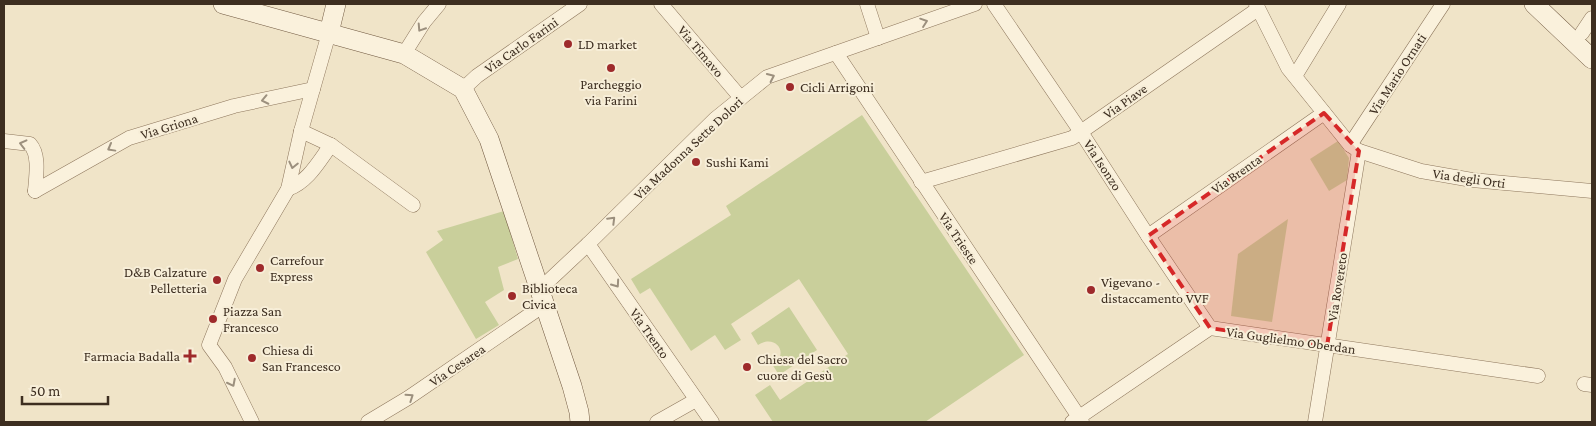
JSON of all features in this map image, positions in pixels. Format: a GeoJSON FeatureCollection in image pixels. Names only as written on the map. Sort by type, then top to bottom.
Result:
{"type":"FeatureCollection","features":[{"type":"Feature","properties":{"kind":"street"},"geometry":{"type":"LineString","coordinates":[[223,4],[245,7],[404,54],[463,89],[489,138],[572,386],[580,422]]}},
{"type":"Feature","properties":{"kind":"street"},"geometry":{"type":"LineString","coordinates":[[252,422],[211,340],[235,279],[288,189],[301,131],[336,4]]}},
{"type":"Feature","properties":{"kind":"street"},"geometry":{"type":"LineString","coordinates":[[404,54],[424,22],[439,4]]}},
{"type":"Feature","properties":{"kind":"street","name":"Via Carlo Farini"},"geometry":{"type":"LineString","coordinates":[[463,89],[478,76],[580,4]]}},
{"type":"Feature","properties":{"kind":"street","name":"Via Timavo"},"geometry":{"type":"LineString","coordinates":[[661,4],[742,98]]}},
{"type":"Feature","properties":{"kind":"street"},"geometry":{"type":"LineString","coordinates":[[867,4],[878,38]]}},
{"type":"Feature","properties":{"kind":"street","name":"Via Madonna Sette Dolori"},"geometry":{"type":"LineString","coordinates":[[542,298],[588,244],[715,119],[767,77],[975,4]]}},
{"type":"Feature","properties":{"kind":"street","name":"Via Isonzo"},"geometry":{"type":"LineString","coordinates":[[994,4],[1210,328]]}},
{"type":"Feature","properties":{"kind":"street"},"geometry":{"type":"LineString","coordinates":[[1295,76],[1340,4]]}},
{"type":"Feature","properties":{"kind":"street","name":"Via Mario Ornati"},"geometry":{"type":"LineString","coordinates":[[1355,148],[1444,4]]}},
{"type":"Feature","properties":{"kind":"street"},"geometry":{"type":"LineString","coordinates":[[1534,4],[1592,59]]}},
{"type":"Feature","properties":{"kind":"street"},"geometry":{"type":"LineString","coordinates":[[1551,4],[1589,32]]}},
{"type":"Feature","properties":{"kind":"street"},"geometry":{"type":"LineString","coordinates":[[1257,6],[1288,68],[1355,148]]}},
{"type":"Feature","properties":{"kind":"street","name":"Via Piave"},"geometry":{"type":"LineString","coordinates":[[921,182],[1072,138],[1257,6]]}},
{"type":"Feature","properties":{"kind":"street","name":"Via Trieste"},"geometry":{"type":"LineString","coordinates":[[836,53],[1078,421]]}},
{"type":"Feature","properties":{"kind":"street","name":"Via Griona"},"geometry":{"type":"LineString","coordinates":[[4,140],[30,144],[34,149],[36,167],[35,191],[129,138],[234,106],[313,89]]}},
{"type":"Feature","properties":{"kind":"street","name":"Via Brenta"},"geometry":{"type":"LineString","coordinates":[[1148,236],[1324,113]]}},
{"type":"Feature","properties":{"kind":"street"},"geometry":{"type":"LineString","coordinates":[[301,131],[331,144],[413,205]]}},
{"type":"Feature","properties":{"kind":"street"},"geometry":{"type":"LineString","coordinates":[[288,189],[306,179],[331,144]]}},
{"type":"Feature","properties":{"kind":"street","name":"Via degli Orti"},"geometry":{"type":"LineString","coordinates":[[1355,148],[1421,171],[1472,180],[1592,191]]}},
{"type":"Feature","properties":{"kind":"street","name":"Via Rovereto"},"geometry":{"type":"LineString","coordinates":[[1315,422],[1355,148]]}},
{"type":"Feature","properties":{"kind":"street","name":"Via Trento"},"geometry":{"type":"LineString","coordinates":[[588,244],[712,422]]}},
{"type":"Feature","properties":{"kind":"street","name":"Via Cesarea"},"geometry":{"type":"LineString","coordinates":[[368,422],[408,398],[542,298]]}},
{"type":"Feature","properties":{"kind":"street","name":"Via Guglielmo Oberdan"},"geometry":{"type":"LineString","coordinates":[[1078,421],[1210,328],[1538,376]]}},
{"type":"Feature","properties":{"kind":"street"},"geometry":{"type":"LineString","coordinates":[[656,422],[696,400]]}},
{"type":"Feature","properties":{"kind":"highlighted area"},"geometry":{"type":"Polygon","coordinates":[[[1324,113],[1359,151],[1327,346],[1210,328],[1148,236],[1324,113]]]}},
{"type":"Feature","properties":{"kind":"green space"},"geometry":{"type":"Polygon","coordinates":[[[862,115],[1024,355],[925,422],[773,422],[755,395],[770,385],[780,400],[848,354],[799,279],[731,324],[741,340],[725,350],[715,335],[691,351],[650,288],[640,294],[631,279],[731,215],[726,206],[862,115]]]}},
{"type":"Feature","properties":{"kind":"green space"},"geometry":{"type":"Polygon","coordinates":[[[1338,141],[1349,158],[1347,180],[1329,191],[1310,159],[1338,141]]]}},
{"type":"Feature","properties":{"kind":"green space"},"geometry":{"type":"Polygon","coordinates":[[[504,211],[518,259],[498,267],[504,290],[485,302],[499,325],[476,339],[426,252],[443,240],[437,231],[504,211]]]}},
{"type":"Feature","properties":{"kind":"green space"},"geometry":{"type":"Polygon","coordinates":[[[1288,219],[1272,322],[1231,316],[1238,254],[1288,219]]]}},
{"type":"Feature","properties":{"kind":"green space"},"geometry":{"type":"Polygon","coordinates":[[[789,307],[817,350],[779,375],[772,364],[780,356],[779,347],[771,342],[758,345],[751,333],[789,307]]]}},
{"type":"Feature","properties":{"kind":"place","name":"LD market"},"geometry":{"type":"Point","coordinates":[568,44]}},
{"type":"Feature","properties":{"kind":"place","name":"Parcheggio via Farini"},"geometry":{"type":"Point","coordinates":[611,68]}},
{"type":"Feature","properties":{"kind":"place","name":"Cicli Arrigoni"},"geometry":{"type":"Point","coordinates":[790,87]}},
{"type":"Feature","properties":{"kind":"place","name":"Sushi Kami"},"geometry":{"type":"Point","coordinates":[696,162]}},
{"type":"Feature","properties":{"kind":"place","name":"Carrefour Express"},"geometry":{"type":"Point","coordinates":[260,268]}},
{"type":"Feature","properties":{"kind":"place","name":"D&B Calzature Pelletteria"},"geometry":{"type":"Point","coordinates":[217,280]}},
{"type":"Feature","properties":{"kind":"place","name":"Vigevano - distaccamento VVF"},"geometry":{"type":"Point","coordinates":[1091,290]}},
{"type":"Feature","properties":{"kind":"place","name":"Biblioteca Civica"},"geometry":{"type":"Point","coordinates":[512,296]}},
{"type":"Feature","properties":{"kind":"place","name":"Piazza San Francesco"},"geometry":{"type":"Point","coordinates":[213,319]}},
{"type":"Feature","properties":{"kind":"place","name":"Farmacia Badalla"},"geometry":{"type":"Point","coordinates":[190,356]}},
{"type":"Feature","properties":{"kind":"place","name":"Chiesa di San Francesco"},"geometry":{"type":"Point","coordinates":[252,358]}},
{"type":"Feature","properties":{"kind":"place","name":"Chiesa del Sacro cuore di Gesù"},"geometry":{"type":"Point","coordinates":[747,367]}}]}
